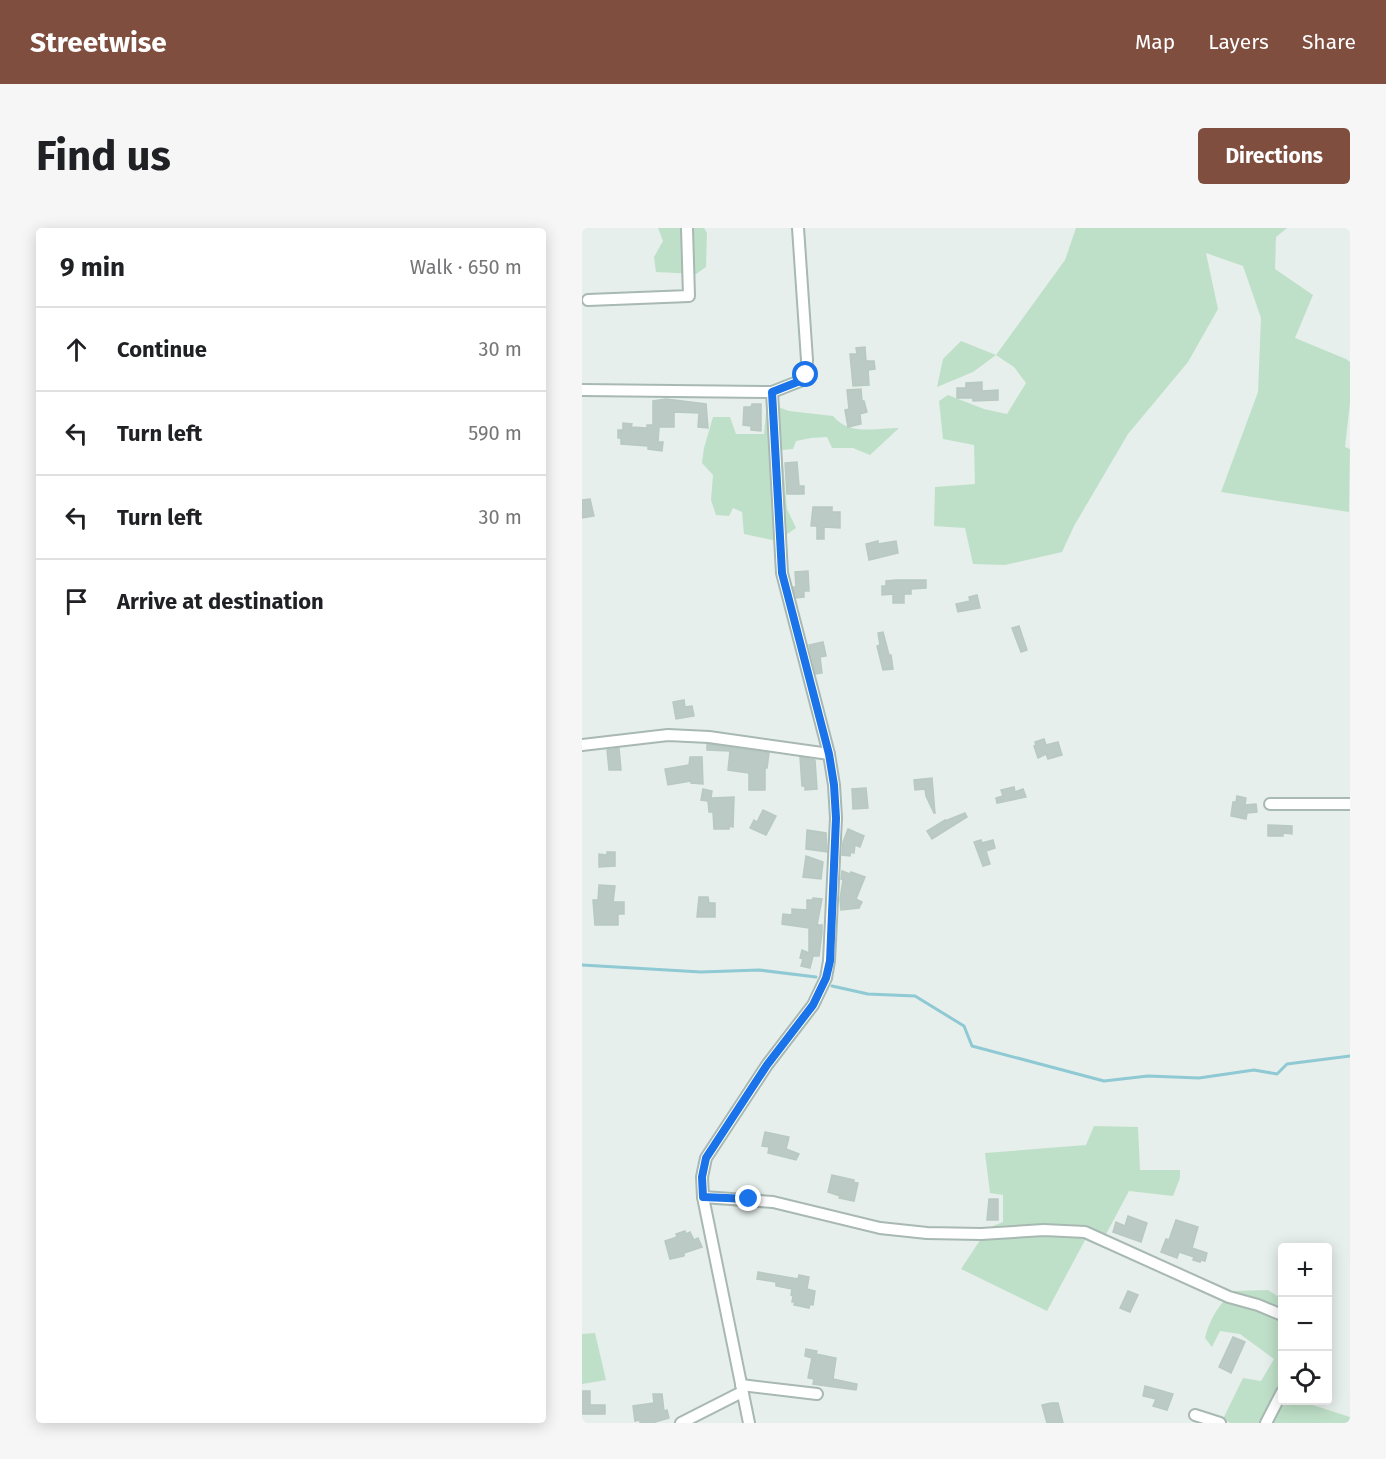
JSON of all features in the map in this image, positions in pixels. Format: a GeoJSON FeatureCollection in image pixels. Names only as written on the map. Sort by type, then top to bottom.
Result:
{"type":"FeatureCollection","features":[{"type":"Feature","properties":{"kind":"street"},"geometry":{"type":"LineString","coordinates":[[588,300],[689,296],[687,228]]}},
{"type":"Feature","properties":{"kind":"street"},"geometry":{"type":"LineString","coordinates":[[582,390],[772,392],[800,381],[806,375],[798,228]]}},
{"type":"Feature","properties":{"kind":"street"},"geometry":{"type":"LineString","coordinates":[[749,1423],[703,1197],[702,1177],[706,1158],[767,1065],[813,1005],[826,978],[830,961],[836,818],[829,754],[782,573],[772,392]]}},
{"type":"Feature","properties":{"kind":"street"},"geometry":{"type":"LineString","coordinates":[[582,745],[678,735],[761,743],[829,754]]}},
{"type":"Feature","properties":{"kind":"street"},"geometry":{"type":"LineString","coordinates":[[1270,804],[1350,804]]}},
{"type":"Feature","properties":{"kind":"street"},"geometry":{"type":"LineString","coordinates":[[703,1197],[773,1202],[880,1227],[927,1233],[981,1234],[1044,1230],[1084,1232],[1228,1297],[1278,1313]]}},
{"type":"Feature","properties":{"kind":"street"},"geometry":{"type":"LineString","coordinates":[[681,1423],[742,1388],[817,1394]]}},
{"type":"Feature","properties":{"kind":"street"},"geometry":{"type":"LineString","coordinates":[[1266,1423],[1278,1400]]}},
{"type":"Feature","properties":{"kind":"street"},"geometry":{"type":"LineString","coordinates":[[1195,1415],[1220,1423]]}},
{"type":"Feature","properties":{"kind":"green space"},"geometry":{"type":"Polygon","coordinates":[[[658,228],[704,228],[707,233],[706,267],[696,274],[656,272],[654,257],[663,241],[658,228]]]}},
{"type":"Feature","properties":{"kind":"green space"},"geometry":{"type":"Polygon","coordinates":[[[1076,228],[1287,228],[1276,237],[1275,269],[1313,295],[1295,338],[1350,362],[1350,403],[1345,447],[1350,449],[1349,512],[1221,492],[1258,392],[1261,318],[1243,266],[1206,253],[1218,309],[1188,362],[1128,434],[1074,526],[1062,552],[1005,565],[973,564],[965,528],[934,526],[935,487],[975,484],[974,445],[943,439],[939,401],[948,395],[984,409],[1007,414],[1026,383],[1014,367],[996,355],[1065,260],[1076,228]]]}},
{"type":"Feature","properties":{"kind":"green space"},"geometry":{"type":"Polygon","coordinates":[[[961,341],[996,355],[973,372],[937,387],[943,359],[961,341]]]}},
{"type":"Feature","properties":{"kind":"green space"},"geometry":{"type":"Polygon","coordinates":[[[767,403],[789,411],[833,416],[839,422],[855,429],[899,428],[870,455],[853,448],[832,448],[827,437],[796,441],[793,449],[782,450],[787,509],[796,528],[777,541],[744,534],[742,512],[733,508],[729,516],[716,515],[711,500],[713,475],[702,463],[713,417],[730,417],[736,434],[764,434],[767,403]]]}},
{"type":"Feature","properties":{"kind":"green space"},"geometry":{"type":"Polygon","coordinates":[[[1094,1126],[1138,1127],[1140,1170],[1180,1170],[1180,1178],[1173,1196],[1129,1191],[1105,1236],[1091,1229],[1047,1311],[961,1269],[988,1228],[1003,1222],[1003,1195],[990,1193],[985,1153],[1086,1145],[1094,1126]]]}},
{"type":"Feature","properties":{"kind":"green space"},"geometry":{"type":"Polygon","coordinates":[[[1268,1290],[1278,1296],[1278,1405],[1312,1405],[1350,1417],[1350,1423],[1230,1423],[1223,1419],[1243,1378],[1261,1381],[1274,1359],[1240,1334],[1220,1331],[1212,1347],[1205,1338],[1216,1312],[1233,1291],[1268,1290]]]}},
{"type":"Feature","properties":{"kind":"green space"},"geometry":{"type":"Polygon","coordinates":[[[595,1333],[606,1380],[582,1384],[582,1334],[595,1333]]]}},
{"type":"Feature","properties":{"kind":"building"},"geometry":{"type":"Polygon","coordinates":[[[865,347],[866,361],[874,361],[875,369],[868,370],[869,385],[853,386],[850,354],[857,354],[856,348],[865,347]]]}},
{"type":"Feature","properties":{"kind":"building"},"geometry":{"type":"Polygon","coordinates":[[[982,382],[982,391],[998,390],[998,400],[973,401],[973,398],[957,398],[957,388],[966,388],[966,383],[982,382]]]}},
{"type":"Feature","properties":{"kind":"building"},"geometry":{"type":"Polygon","coordinates":[[[861,389],[862,401],[864,401],[867,412],[860,414],[861,424],[848,427],[845,410],[849,409],[847,390],[861,389]]]}},
{"type":"Feature","properties":{"kind":"building"},"geometry":{"type":"Polygon","coordinates":[[[666,399],[706,404],[708,428],[698,427],[699,413],[674,412],[674,427],[659,427],[658,442],[663,442],[662,451],[648,449],[648,446],[621,444],[618,430],[623,430],[623,423],[632,424],[631,427],[647,428],[647,425],[653,425],[653,401],[666,399]]]}},
{"type":"Feature","properties":{"kind":"building"},"geometry":{"type":"Polygon","coordinates":[[[752,404],[761,404],[761,431],[751,430],[751,426],[743,425],[744,407],[751,407],[752,404]]]}},
{"type":"Feature","properties":{"kind":"building"},"geometry":{"type":"Polygon","coordinates":[[[797,462],[799,486],[804,486],[804,494],[787,494],[785,463],[797,462]]]}},
{"type":"Feature","properties":{"kind":"building"},"geometry":{"type":"Polygon","coordinates":[[[590,499],[594,516],[582,518],[582,500],[590,499]]]}},
{"type":"Feature","properties":{"kind":"building"},"geometry":{"type":"Polygon","coordinates":[[[813,507],[832,507],[832,512],[840,512],[840,528],[824,527],[824,539],[817,539],[817,526],[811,526],[813,507]]]}},
{"type":"Feature","properties":{"kind":"building"},"geometry":{"type":"Polygon","coordinates":[[[878,541],[878,544],[896,541],[898,553],[869,560],[866,544],[878,541]]]}},
{"type":"Feature","properties":{"kind":"building"},"geometry":{"type":"Polygon","coordinates":[[[808,571],[809,591],[804,591],[804,597],[796,598],[793,587],[796,587],[795,572],[808,571]]]}},
{"type":"Feature","properties":{"kind":"building"},"geometry":{"type":"Polygon","coordinates":[[[926,580],[926,588],[911,589],[911,594],[904,594],[904,603],[893,603],[893,594],[882,595],[882,586],[886,586],[886,581],[926,580]]]}},
{"type":"Feature","properties":{"kind":"building"},"geometry":{"type":"Polygon","coordinates":[[[977,595],[980,608],[958,612],[956,604],[970,601],[969,597],[977,595]]]}},
{"type":"Feature","properties":{"kind":"building"},"geometry":{"type":"Polygon","coordinates":[[[1019,626],[1027,650],[1021,652],[1012,628],[1019,626]]]}},
{"type":"Feature","properties":{"kind":"building"},"geometry":{"type":"Polygon","coordinates":[[[883,632],[893,669],[883,670],[877,646],[880,645],[878,633],[883,632]]]}},
{"type":"Feature","properties":{"kind":"building"},"geometry":{"type":"Polygon","coordinates":[[[823,642],[826,656],[820,657],[822,673],[816,674],[809,645],[823,642]]]}},
{"type":"Feature","properties":{"kind":"building"},"geometry":{"type":"Polygon","coordinates":[[[684,700],[685,707],[692,706],[694,716],[676,719],[673,702],[684,700]]]}},
{"type":"Feature","properties":{"kind":"building"},"geometry":{"type":"Polygon","coordinates":[[[1044,739],[1046,745],[1058,742],[1062,755],[1048,759],[1046,754],[1038,758],[1035,742],[1044,739]]]}},
{"type":"Feature","properties":{"kind":"building"},"geometry":{"type":"Polygon","coordinates":[[[707,744],[769,753],[767,768],[765,768],[765,790],[749,790],[749,773],[728,770],[730,751],[707,750],[707,744]]]}},
{"type":"Feature","properties":{"kind":"building"},"geometry":{"type":"Polygon","coordinates":[[[619,748],[621,770],[609,770],[607,750],[619,748]]]}},
{"type":"Feature","properties":{"kind":"building"},"geometry":{"type":"Polygon","coordinates":[[[690,757],[702,757],[703,784],[691,783],[691,781],[668,785],[665,769],[689,765],[690,757]]]}},
{"type":"Feature","properties":{"kind":"building"},"geometry":{"type":"Polygon","coordinates":[[[800,757],[815,760],[817,789],[805,790],[805,786],[802,786],[800,757]]]}},
{"type":"Feature","properties":{"kind":"building"},"geometry":{"type":"Polygon","coordinates":[[[932,778],[935,813],[925,789],[915,790],[914,780],[932,778]]]}},
{"type":"Feature","properties":{"kind":"building"},"geometry":{"type":"Polygon","coordinates":[[[1014,787],[1015,792],[1023,789],[1026,797],[997,803],[996,798],[1003,796],[1001,790],[1014,787]]]}},
{"type":"Feature","properties":{"kind":"building"},"geometry":{"type":"Polygon","coordinates":[[[866,788],[868,808],[853,809],[852,789],[866,788]]]}},
{"type":"Feature","properties":{"kind":"building"},"geometry":{"type":"Polygon","coordinates":[[[703,789],[712,791],[711,798],[734,797],[733,827],[714,829],[713,812],[709,812],[708,801],[701,800],[703,789]]]}},
{"type":"Feature","properties":{"kind":"building"},"geometry":{"type":"Polygon","coordinates":[[[1237,796],[1246,798],[1245,805],[1256,804],[1257,812],[1247,813],[1246,819],[1231,816],[1233,802],[1236,802],[1237,796]]]}},
{"type":"Feature","properties":{"kind":"building"},"geometry":{"type":"Polygon","coordinates":[[[763,810],[776,816],[766,835],[750,828],[754,820],[757,822],[763,810]]]}},
{"type":"Feature","properties":{"kind":"building"},"geometry":{"type":"Polygon","coordinates":[[[965,813],[967,817],[932,839],[927,831],[945,820],[965,813]]]}},
{"type":"Feature","properties":{"kind":"building"},"geometry":{"type":"Polygon","coordinates":[[[1268,825],[1292,826],[1292,834],[1268,836],[1268,825]]]}},
{"type":"Feature","properties":{"kind":"building"},"geometry":{"type":"Polygon","coordinates":[[[848,829],[864,836],[860,847],[855,845],[854,853],[851,852],[850,856],[842,855],[843,842],[848,829]]]}},
{"type":"Feature","properties":{"kind":"building"},"geometry":{"type":"Polygon","coordinates":[[[807,830],[826,833],[827,852],[806,849],[807,830]]]}},
{"type":"Feature","properties":{"kind":"building"},"geometry":{"type":"Polygon","coordinates":[[[981,840],[982,843],[993,840],[995,848],[986,851],[990,864],[983,866],[974,842],[981,840]]]}},
{"type":"Feature","properties":{"kind":"building"},"geometry":{"type":"Polygon","coordinates":[[[607,852],[615,852],[615,866],[599,867],[599,854],[607,855],[607,852]]]}},
{"type":"Feature","properties":{"kind":"building"},"geometry":{"type":"Polygon","coordinates":[[[806,856],[823,862],[821,879],[803,877],[806,856]]]}},
{"type":"Feature","properties":{"kind":"building"},"geometry":{"type":"Polygon","coordinates":[[[842,871],[865,877],[856,899],[862,902],[859,908],[841,910],[842,871]]]}},
{"type":"Feature","properties":{"kind":"building"},"geometry":{"type":"Polygon","coordinates":[[[599,885],[615,886],[613,902],[624,902],[624,914],[618,914],[618,925],[595,925],[593,900],[598,900],[599,885]]]}},
{"type":"Feature","properties":{"kind":"building"},"geometry":{"type":"Polygon","coordinates":[[[699,897],[708,897],[709,903],[715,903],[715,917],[697,917],[699,897]]]}},
{"type":"Feature","properties":{"kind":"building"},"geometry":{"type":"Polygon","coordinates":[[[813,898],[822,899],[817,925],[822,925],[822,933],[819,956],[813,956],[810,968],[801,966],[803,959],[800,958],[802,950],[809,953],[809,928],[782,924],[783,914],[792,915],[792,909],[807,910],[807,900],[813,900],[813,898]]]}},
{"type":"Feature","properties":{"kind":"building"},"geometry":{"type":"Polygon","coordinates":[[[765,1132],[789,1137],[786,1149],[799,1154],[796,1160],[768,1153],[769,1147],[762,1146],[765,1132]]]}},
{"type":"Feature","properties":{"kind":"building"},"geometry":{"type":"Polygon","coordinates":[[[832,1175],[858,1183],[854,1201],[839,1198],[840,1196],[828,1192],[832,1175]]]}},
{"type":"Feature","properties":{"kind":"building"},"geometry":{"type":"Polygon","coordinates":[[[989,1199],[998,1199],[998,1220],[987,1220],[989,1199]]]}},
{"type":"Feature","properties":{"kind":"building"},"geometry":{"type":"Polygon","coordinates":[[[1128,1216],[1147,1223],[1141,1242],[1113,1232],[1116,1222],[1125,1226],[1128,1216]]]}},
{"type":"Feature","properties":{"kind":"building"},"geometry":{"type":"Polygon","coordinates":[[[1176,1220],[1198,1227],[1192,1248],[1207,1253],[1205,1261],[1193,1260],[1194,1257],[1179,1252],[1177,1258],[1161,1252],[1166,1239],[1169,1240],[1176,1220]]]}},
{"type":"Feature","properties":{"kind":"building"},"geometry":{"type":"Polygon","coordinates":[[[685,1231],[686,1234],[690,1232],[694,1240],[698,1238],[702,1247],[684,1253],[684,1256],[670,1259],[665,1241],[685,1231]]]}},
{"type":"Feature","properties":{"kind":"building"},"geometry":{"type":"Polygon","coordinates":[[[758,1272],[798,1279],[799,1275],[809,1277],[807,1289],[815,1291],[813,1305],[810,1304],[809,1308],[794,1305],[792,1289],[776,1286],[776,1282],[757,1279],[758,1272]]]}},
{"type":"Feature","properties":{"kind":"building"},"geometry":{"type":"Polygon","coordinates":[[[1128,1291],[1138,1295],[1130,1312],[1120,1308],[1128,1291]]]}},
{"type":"Feature","properties":{"kind":"building"},"geometry":{"type":"Polygon","coordinates":[[[1233,1337],[1245,1342],[1231,1373],[1219,1367],[1233,1337]]]}},
{"type":"Feature","properties":{"kind":"building"},"geometry":{"type":"Polygon","coordinates":[[[806,1349],[817,1351],[816,1354],[836,1358],[833,1379],[857,1384],[856,1390],[813,1384],[814,1379],[808,1378],[812,1358],[805,1356],[806,1349]]]}},
{"type":"Feature","properties":{"kind":"building"},"geometry":{"type":"Polygon","coordinates":[[[1145,1386],[1173,1394],[1167,1410],[1153,1406],[1156,1399],[1143,1396],[1145,1386]]]}},
{"type":"Feature","properties":{"kind":"building"},"geometry":{"type":"Polygon","coordinates":[[[582,1391],[590,1391],[590,1405],[605,1405],[605,1414],[582,1414],[582,1391]]]}},
{"type":"Feature","properties":{"kind":"building"},"geometry":{"type":"Polygon","coordinates":[[[653,1394],[662,1394],[664,1411],[667,1410],[669,1418],[652,1423],[635,1421],[633,1406],[654,1403],[653,1394]]]}},
{"type":"Feature","properties":{"kind":"building"},"geometry":{"type":"Polygon","coordinates":[[[1058,1403],[1063,1423],[1047,1423],[1042,1405],[1058,1403]]]}},
{"type":"Feature","properties":{"kind":"waterway"},"geometry":{"type":"LineString","coordinates":[[582,965],[701,972],[759,970],[816,977]]}},
{"type":"Feature","properties":{"kind":"waterway"},"geometry":{"type":"LineString","coordinates":[[832,986],[868,994],[915,996],[964,1026],[972,1046],[1104,1081],[1148,1076],[1199,1078],[1254,1070],[1277,1074],[1287,1064],[1350,1056]]}},
{"type":"Feature","properties":{"kind":"route"},"geometry":{"type":"LineString","coordinates":[[749,1199],[703,1197],[702,1177],[706,1158],[767,1065],[813,1005],[826,978],[830,961],[836,818],[834,785],[829,754],[782,573],[772,392],[800,381],[806,375]]}}]}
